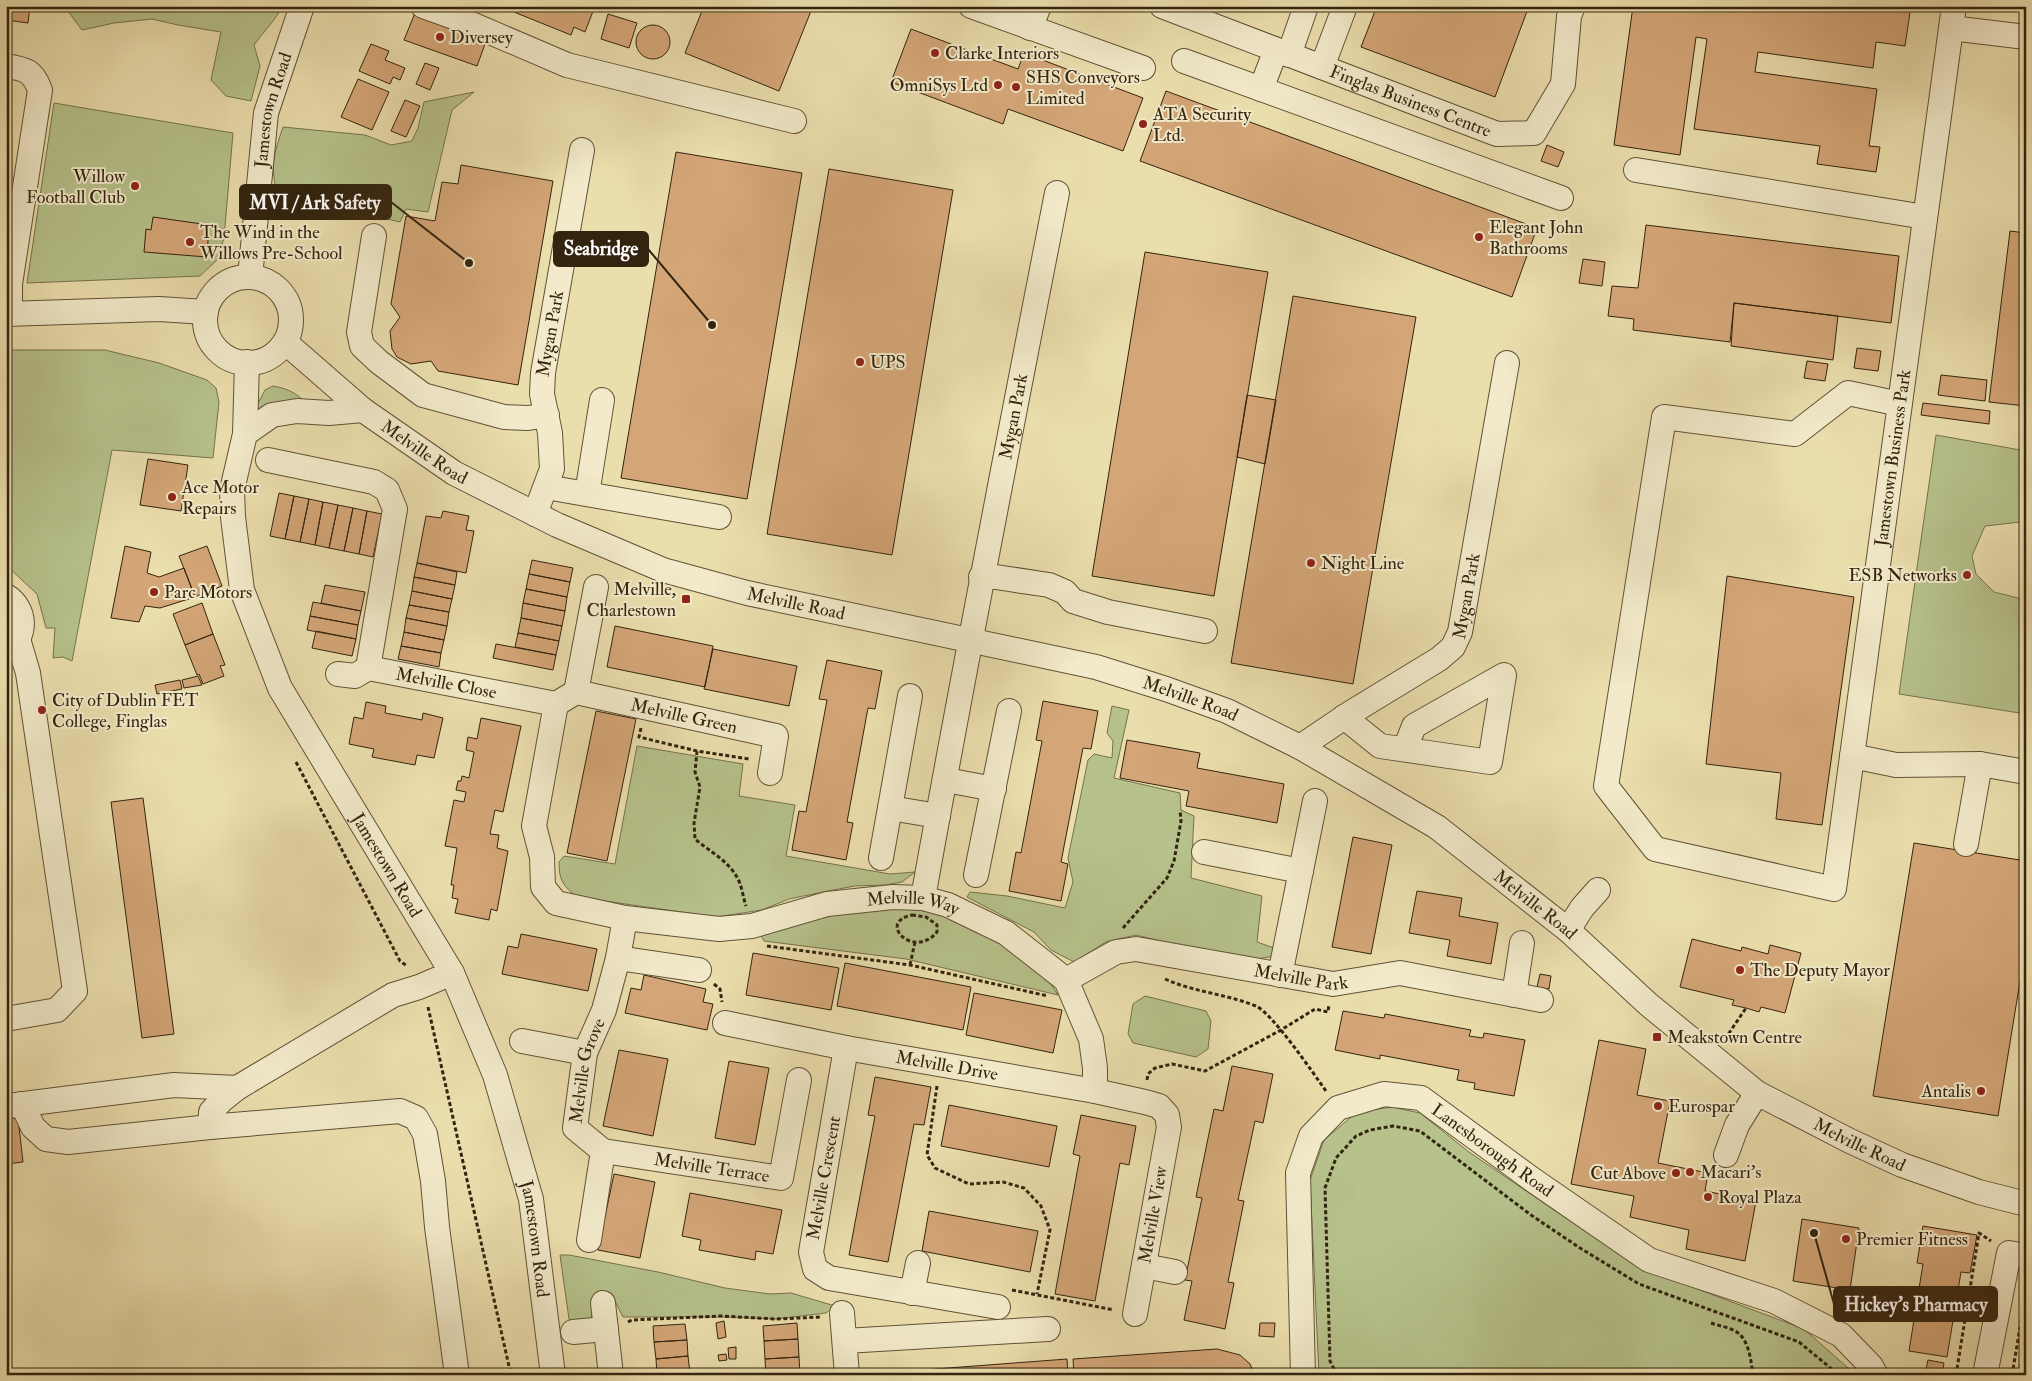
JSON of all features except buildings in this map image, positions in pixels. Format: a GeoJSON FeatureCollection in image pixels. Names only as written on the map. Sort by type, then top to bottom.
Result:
{"type":"FeatureCollection","features":[{"type":"Feature","properties":{"kind":"street","name":"Jamestown Road"},"geometry":{"type":"LineString","coordinates":[[250,277],[266,113],[302,6]]}},
{"type":"Feature","properties":{"kind":"street"},"geometry":{"type":"LineString","coordinates":[[423,6],[462,20],[567,65],[794,121]]}},
{"type":"Feature","properties":{"kind":"street"},"geometry":{"type":"LineString","coordinates":[[971,6],[1143,68]]}},
{"type":"Feature","properties":{"kind":"street"},"geometry":{"type":"LineString","coordinates":[[1030,28],[1038,6]]}},
{"type":"Feature","properties":{"kind":"street","name":"Finglas Business Centre"},"geometry":{"type":"LineString","coordinates":[[1162,6],[1497,134],[1534,133],[1563,84],[1570,16],[1573,6]]}},
{"type":"Feature","properties":{"kind":"street"},"geometry":{"type":"LineString","coordinates":[[1261,89],[1306,6]]}},
{"type":"Feature","properties":{"kind":"street"},"geometry":{"type":"LineString","coordinates":[[1322,67],[1345,6]]}},
{"type":"Feature","properties":{"kind":"street","name":"Jamestown Business Park"},"geometry":{"type":"LineString","coordinates":[[1900,404],[1848,393],[1795,434],[1664,418],[1606,786],[1655,849],[1834,890],[1953,17],[2026,37]]}},
{"type":"Feature","properties":{"kind":"street"},"geometry":{"type":"LineString","coordinates":[[1184,61],[1561,198]]}},
{"type":"Feature","properties":{"kind":"street"},"geometry":{"type":"LineString","coordinates":[[6,66],[21,68],[35,76],[40,90],[10,284],[8,314],[158,309],[206,312]]}},
{"type":"Feature","properties":{"kind":"street"},"geometry":{"type":"LineString","coordinates":[[1485,170],[1497,134]]}},
{"type":"Feature","properties":{"kind":"street","name":"Mygan Park"},"geometry":{"type":"LineString","coordinates":[[535,514],[552,469],[550,433],[542,394],[543,372],[582,150]]}},
{"type":"Feature","properties":{"kind":"street"},"geometry":{"type":"LineString","coordinates":[[1636,170],[1925,217]]}},
{"type":"Feature","properties":{"kind":"street","name":"Mygan Park"},"geometry":{"type":"LineString","coordinates":[[969,639],[1056,193]]}},
{"type":"Feature","properties":{"kind":"street"},"geometry":{"type":"LineString","coordinates":[[374,236],[359,332],[362,346],[378,362],[423,395],[504,417],[528,418],[547,415]]}},
{"type":"Feature","properties":{"kind":"street"},"geometry":{"type":"LineString","coordinates":[[250,277],[269,282],[284,296],[291,317],[291,326],[285,342],[269,357],[255,362],[247,362],[224,356],[214,345],[206,327],[206,312],[211,298],[222,286],[235,279],[250,277]]}},
{"type":"Feature","properties":{"kind":"street","name":"Melville Road"},"geometry":{"type":"LineString","coordinates":[[285,342],[363,410],[454,473],[557,525],[662,570],[747,593],[1096,667],[1166,689],[1227,712],[1300,748],[1437,827],[1568,930],[1648,1004],[1757,1093],[1850,1142],[1902,1165],[1979,1192],[2026,1204]]}},
{"type":"Feature","properties":{"kind":"street","name":"Jamestown Road"},"geometry":{"type":"LineString","coordinates":[[247,362],[245,434],[232,490],[233,517],[242,590],[280,688],[452,973],[495,1076],[531,1200],[553,1375]]}},
{"type":"Feature","properties":{"kind":"street","name":"Mygan Park"},"geometry":{"type":"LineString","coordinates":[[1300,748],[1344,717],[1439,659],[1453,648],[1460,632],[1507,363]]}},
{"type":"Feature","properties":{"kind":"street"},"geometry":{"type":"LineString","coordinates":[[587,494],[602,400]]}},
{"type":"Feature","properties":{"kind":"street"},"geometry":{"type":"LineString","coordinates":[[245,434],[272,415],[297,411],[329,413],[363,410]]}},
{"type":"Feature","properties":{"kind":"street"},"geometry":{"type":"LineString","coordinates":[[268,460],[374,482],[388,490],[395,509],[368,668]]}},
{"type":"Feature","properties":{"kind":"street"},"geometry":{"type":"LineString","coordinates":[[546,487],[719,517]]}},
{"type":"Feature","properties":{"kind":"street"},"geometry":{"type":"LineString","coordinates":[[982,577],[1049,584],[1065,592],[1073,601],[1108,612],[1205,631]]}},
{"type":"Feature","properties":{"kind":"street"},"geometry":{"type":"LineString","coordinates":[[596,587],[534,826],[542,857],[543,887],[556,903],[624,918]]}},
{"type":"Feature","properties":{"kind":"street"},"geometry":{"type":"LineString","coordinates":[[6,596],[19,608],[22,618],[22,629],[12,644],[28,674],[75,991],[57,1010],[7,1014]]}},
{"type":"Feature","properties":{"kind":"street"},"geometry":{"type":"LineString","coordinates":[[923,898],[967,662],[969,639]]}},
{"type":"Feature","properties":{"kind":"street","name":"Melville Close"},"geometry":{"type":"LineString","coordinates":[[338,674],[355,676],[368,668],[566,698]]}},
{"type":"Feature","properties":{"kind":"street"},"geometry":{"type":"LineString","coordinates":[[1344,717],[1380,746],[1490,762],[1504,676],[1414,726],[1405,749]]}},
{"type":"Feature","properties":{"kind":"street"},"geometry":{"type":"LineString","coordinates":[[881,858],[910,696]]}},
{"type":"Feature","properties":{"kind":"street","name":"Melville Green"},"geometry":{"type":"LineString","coordinates":[[566,698],[644,707],[776,736],[771,768]]}},
{"type":"Feature","properties":{"kind":"street"},"geometry":{"type":"LineString","coordinates":[[976,875],[1009,711]]}},
{"type":"Feature","properties":{"kind":"street"},"geometry":{"type":"LineString","coordinates":[[1852,756],[1896,765],[1980,764],[2026,772]]}},
{"type":"Feature","properties":{"kind":"street"},"geometry":{"type":"LineString","coordinates":[[1966,844],[1980,764]]}},
{"type":"Feature","properties":{"kind":"street"},"geometry":{"type":"LineString","coordinates":[[946,780],[994,789]]}},
{"type":"Feature","properties":{"kind":"street"},"geometry":{"type":"LineString","coordinates":[[1280,975],[1315,801]]}},
{"type":"Feature","properties":{"kind":"street"},"geometry":{"type":"LineString","coordinates":[[890,808],[938,816]]}},
{"type":"Feature","properties":{"kind":"street"},"geometry":{"type":"LineString","coordinates":[[1204,852],[1301,871]]}},
{"type":"Feature","properties":{"kind":"street"},"geometry":{"type":"LineString","coordinates":[[1568,930],[1582,908],[1598,890]]}},
{"type":"Feature","properties":{"kind":"street","name":"Melville Way"},"geometry":{"type":"LineString","coordinates":[[624,918],[719,929],[752,926],[826,904],[892,897],[923,898],[948,905],[1006,933],[1066,980],[1091,1039],[1096,1068],[1094,1091]]}},
{"type":"Feature","properties":{"kind":"street","name":"Melville Grove"},"geometry":{"type":"LineString","coordinates":[[603,1151],[576,1128],[585,1053],[604,1010],[618,958],[624,918]]}},
{"type":"Feature","properties":{"kind":"street"},"geometry":{"type":"LineString","coordinates":[[1514,995],[1522,943]]}},
{"type":"Feature","properties":{"kind":"street","name":"Melville Park"},"geometry":{"type":"LineString","coordinates":[[1066,980],[1111,954],[1136,949],[1333,984],[1400,973],[1541,1000]]}},
{"type":"Feature","properties":{"kind":"street"},"geometry":{"type":"LineString","coordinates":[[618,958],[699,970]]}},
{"type":"Feature","properties":{"kind":"street"},"geometry":{"type":"LineString","coordinates":[[210,1127],[211,1112],[221,1101],[242,1085],[393,995],[419,987],[452,973]]}},
{"type":"Feature","properties":{"kind":"street","name":"Melville Drive"},"geometry":{"type":"LineString","coordinates":[[725,1023],[846,1048],[1094,1091],[1158,1106],[1167,1115]]}},
{"type":"Feature","properties":{"kind":"street"},"geometry":{"type":"LineString","coordinates":[[522,1041],[585,1053]]}},
{"type":"Feature","properties":{"kind":"street","name":"Melville Crescent"},"geometry":{"type":"LineString","coordinates":[[846,1048],[811,1252],[815,1268],[828,1278],[998,1307]]}},
{"type":"Feature","properties":{"kind":"street","name":"Melville Terrace"},"geometry":{"type":"LineString","coordinates":[[603,1151],[781,1178],[799,1080]]}},
{"type":"Feature","properties":{"kind":"street"},"geometry":{"type":"LineString","coordinates":[[14,1105],[174,1085],[242,1085]]}},
{"type":"Feature","properties":{"kind":"street"},"geometry":{"type":"LineString","coordinates":[[1726,1155],[1737,1125],[1757,1093]]}},
{"type":"Feature","properties":{"kind":"street","name":"Lanesborough Road"},"geometry":{"type":"LineString","coordinates":[[1303,1375],[1298,1173],[1311,1136],[1338,1108],[1384,1094],[1421,1098],[1533,1180],[1649,1260],[1774,1301],[1841,1335],[1871,1366],[1876,1375]]}},
{"type":"Feature","properties":{"kind":"street"},"geometry":{"type":"LineString","coordinates":[[14,1105],[46,1139],[68,1142],[210,1127],[400,1111],[416,1118],[425,1134],[433,1181],[457,1375]]}},
{"type":"Feature","properties":{"kind":"street","name":"Melville View"},"geometry":{"type":"LineString","coordinates":[[1135,1314],[1169,1127],[1167,1115]]}},
{"type":"Feature","properties":{"kind":"street"},"geometry":{"type":"LineString","coordinates":[[589,1240],[603,1151]]}},
{"type":"Feature","properties":{"kind":"street"},"geometry":{"type":"LineString","coordinates":[[1985,1375],[2017,1254]]}},
{"type":"Feature","properties":{"kind":"street"},"geometry":{"type":"LineString","coordinates":[[912,1293],[918,1263]]}},
{"type":"Feature","properties":{"kind":"street"},"geometry":{"type":"LineString","coordinates":[[1144,1266],[1175,1272]]}},
{"type":"Feature","properties":{"kind":"street"},"geometry":{"type":"LineString","coordinates":[[603,1303],[617,1328],[610,1375]]}},
{"type":"Feature","properties":{"kind":"street"},"geometry":{"type":"LineString","coordinates":[[834,1316],[845,1341],[847,1375]]}},
{"type":"Feature","properties":{"kind":"street"},"geometry":{"type":"LineString","coordinates":[[573,1332],[617,1328]]}},
{"type":"Feature","properties":{"kind":"street"},"geometry":{"type":"LineString","coordinates":[[845,1341],[1048,1329]]}},
{"type":"Feature","properties":{"kind":"path"},"geometry":{"type":"LineString","coordinates":[[644,707],[639,736],[771,768]]}},
{"type":"Feature","properties":{"kind":"path"},"geometry":{"type":"LineString","coordinates":[[697,750],[695,772],[700,787],[694,823],[695,839],[710,853],[727,864],[738,879],[752,926],[760,945],[910,965],[1077,1003]]}},
{"type":"Feature","properties":{"kind":"path"},"geometry":{"type":"LineString","coordinates":[[296,761],[400,961],[409,968],[427,1000],[511,1375]]}},
{"type":"Feature","properties":{"kind":"path"},"geometry":{"type":"LineString","coordinates":[[1111,954],[1106,942],[1126,925],[1167,878],[1174,861],[1181,821],[1180,810]]}},
{"type":"Feature","properties":{"kind":"path"},"geometry":{"type":"LineString","coordinates":[[919,915],[926,917],[937,925],[937,932],[932,938],[924,942],[915,942],[905,939],[898,933],[898,921],[905,916],[919,915]]}},
{"type":"Feature","properties":{"kind":"path"},"geometry":{"type":"LineString","coordinates":[[910,965],[915,942]]}},
{"type":"Feature","properties":{"kind":"path"},"geometry":{"type":"LineString","coordinates":[[699,970],[720,989],[725,1023]]}},
{"type":"Feature","properties":{"kind":"path"},"geometry":{"type":"LineString","coordinates":[[1163,978],[1178,985],[1258,1007],[1281,1030],[1329,1094]]}},
{"type":"Feature","properties":{"kind":"path"},"geometry":{"type":"LineString","coordinates":[[1145,1102],[1148,1074],[1154,1068],[1172,1064],[1205,1071],[1281,1030],[1315,1009],[1328,1012],[1333,984]]}},
{"type":"Feature","properties":{"kind":"path"},"geometry":{"type":"LineString","coordinates":[[1712,1056],[1746,1008]]}},
{"type":"Feature","properties":{"kind":"path"},"geometry":{"type":"LineString","coordinates":[[940,1064],[927,1155],[935,1168],[969,1184],[1003,1182],[1024,1188],[1041,1206],[1050,1230],[1037,1294]]}},
{"type":"Feature","properties":{"kind":"path"},"geometry":{"type":"LineString","coordinates":[[1338,1375],[1330,1361],[1325,1188],[1336,1158],[1356,1136]]}},
{"type":"Feature","properties":{"kind":"path"},"geometry":{"type":"LineString","coordinates":[[1956,1375],[1979,1232],[2017,1254]]}},
{"type":"Feature","properties":{"kind":"path"},"geometry":{"type":"LineString","coordinates":[[998,1307],[1011,1290],[1135,1314]]}},
{"type":"Feature","properties":{"kind":"path"},"geometry":{"type":"LineString","coordinates":[[2012,1375],[2026,1295]]}},
{"type":"Feature","properties":{"kind":"path"},"geometry":{"type":"LineString","coordinates":[[617,1328],[632,1320],[721,1316],[776,1319],[834,1316]]}},
{"type":"Feature","properties":{"kind":"path"},"geometry":{"type":"LineString","coordinates":[[1712,1323],[1736,1331],[1746,1344],[1751,1359],[1753,1375]]}},
{"type":"Feature","properties":{"kind":"green space"},"geometry":{"type":"Polygon","coordinates":[[[64,6],[282,6],[254,45],[260,66],[251,101],[226,96],[211,80],[221,32],[152,19],[114,23],[82,30],[64,6]]]}},
{"type":"Feature","properties":{"kind":"green space"},"geometry":{"type":"Polygon","coordinates":[[[474,92],[452,110],[428,212],[406,209],[400,222],[277,194],[273,167],[283,127],[365,135],[391,145],[412,141],[418,128],[424,102],[474,92]]]}},
{"type":"Feature","properties":{"kind":"green space","name":"Willow Football Club"},"geometry":{"type":"Polygon","coordinates":[[[54,103],[233,133],[224,238],[217,260],[200,276],[27,283],[54,103]]]}},
{"type":"Feature","properties":{"kind":"green space"},"geometry":{"type":"Polygon","coordinates":[[[6,350],[105,350],[159,363],[207,380],[216,388],[219,402],[213,458],[112,450],[72,661],[63,657],[53,658],[55,628],[46,628],[37,594],[6,565],[6,350]]]}},
{"type":"Feature","properties":{"kind":"green space"},"geometry":{"type":"Polygon","coordinates":[[[273,386],[294,393],[311,408],[254,411],[265,390],[273,386]]]}},
{"type":"Feature","properties":{"kind":"green space","name":"ESB Networks"},"geometry":{"type":"Polygon","coordinates":[[[1936,435],[2026,451],[2026,525],[2021,522],[1985,526],[1972,556],[1976,574],[1994,592],[2026,600],[2026,714],[1899,694],[1936,435]]]}},
{"type":"Feature","properties":{"kind":"green space"},"geometry":{"type":"Polygon","coordinates":[[[1112,706],[1129,710],[1114,778],[1180,793],[1181,810],[1194,816],[1191,878],[1262,896],[1257,942],[1277,949],[1275,956],[1256,959],[1177,945],[1136,935],[1106,942],[1074,962],[1051,950],[1034,932],[967,897],[970,892],[1007,896],[1065,908],[1073,882],[1068,858],[1088,760],[1094,754],[1112,758],[1113,741],[1107,733],[1112,706]]]}},
{"type":"Feature","properties":{"kind":"green space"},"geometry":{"type":"Polygon","coordinates":[[[637,746],[743,764],[739,796],[795,805],[786,856],[890,874],[915,872],[902,882],[885,885],[855,886],[828,891],[789,899],[762,910],[716,917],[577,897],[563,882],[559,862],[564,856],[615,864],[637,746]]]}},
{"type":"Feature","properties":{"kind":"green space"},"geometry":{"type":"Polygon","coordinates":[[[874,907],[913,909],[939,914],[998,939],[1045,975],[1058,995],[906,959],[764,941],[758,929],[874,907]]]}},
{"type":"Feature","properties":{"kind":"green space"},"geometry":{"type":"Polygon","coordinates":[[[1145,996],[1206,1011],[1211,1021],[1208,1049],[1196,1057],[1133,1043],[1128,1034],[1133,1004],[1145,996]]]}},
{"type":"Feature","properties":{"kind":"green space"},"geometry":{"type":"Polygon","coordinates":[[[1392,1107],[1420,1113],[1469,1152],[1636,1266],[1804,1329],[1856,1375],[1319,1375],[1310,1180],[1324,1140],[1357,1112],[1392,1107]]]}},
{"type":"Feature","properties":{"kind":"green space"},"geometry":{"type":"Polygon","coordinates":[[[560,1255],[569,1255],[658,1272],[725,1288],[770,1294],[791,1293],[835,1306],[826,1313],[776,1319],[623,1317],[615,1301],[594,1301],[596,1307],[589,1322],[576,1323],[569,1319],[560,1255]]]}},
{"type":"Feature","properties":{"kind":"place","name":"Diversey"},"geometry":{"type":"Point","coordinates":[440,37]}},
{"type":"Feature","properties":{"kind":"place","name":"Clarke Interiors"},"geometry":{"type":"Point","coordinates":[935,53]}},
{"type":"Feature","properties":{"kind":"place","name":"OmniSys Ltd"},"geometry":{"type":"Point","coordinates":[998,85]}},
{"type":"Feature","properties":{"kind":"place","name":"SHS Conveyors Limited"},"geometry":{"type":"Point","coordinates":[1016,87]}},
{"type":"Feature","properties":{"kind":"place","name":"ATA Security Ltd."},"geometry":{"type":"Point","coordinates":[1143,124]}},
{"type":"Feature","properties":{"kind":"place","name":"Willow Football Club"},"geometry":{"type":"Point","coordinates":[135,186]}},
{"type":"Feature","properties":{"kind":"place","name":"Elegant John Bathrooms"},"geometry":{"type":"Point","coordinates":[1479,237]}},
{"type":"Feature","properties":{"kind":"place","name":"The Wind in the Willows Pre-School"},"geometry":{"type":"Point","coordinates":[190,242]}},
{"type":"Feature","properties":{"kind":"place","name":"MVI / Ark Safety"},"geometry":{"type":"Point","coordinates":[469,263]}},
{"type":"Feature","properties":{"kind":"place","name":"Seabridge"},"geometry":{"type":"Point","coordinates":[712,325]}},
{"type":"Feature","properties":{"kind":"place","name":"UPS"},"geometry":{"type":"Point","coordinates":[860,362]}},
{"type":"Feature","properties":{"kind":"place","name":"Ace Motor Repairs"},"geometry":{"type":"Point","coordinates":[172,497]}},
{"type":"Feature","properties":{"kind":"place","name":"Night Line"},"geometry":{"type":"Point","coordinates":[1311,563]}},
{"type":"Feature","properties":{"kind":"place","name":"ESB Networks"},"geometry":{"type":"Point","coordinates":[1967,575]}},
{"type":"Feature","properties":{"kind":"place","name":"Parc Motors"},"geometry":{"type":"Point","coordinates":[154,592]}},
{"type":"Feature","properties":{"kind":"place","name":"Melville, Charlestown"},"geometry":{"type":"Point","coordinates":[686,599]}},
{"type":"Feature","properties":{"kind":"place","name":"City of Dublin FET College, Finglas"},"geometry":{"type":"Point","coordinates":[42,710]}},
{"type":"Feature","properties":{"kind":"place","name":"The Deputy Mayor"},"geometry":{"type":"Point","coordinates":[1740,970]}},
{"type":"Feature","properties":{"kind":"place","name":"Meakstown Centre"},"geometry":{"type":"Point","coordinates":[1657,1037]}},
{"type":"Feature","properties":{"kind":"place","name":"Antalis"},"geometry":{"type":"Point","coordinates":[1981,1091]}},
{"type":"Feature","properties":{"kind":"place","name":"Eurospar"},"geometry":{"type":"Point","coordinates":[1658,1106]}},
{"type":"Feature","properties":{"kind":"place","name":"Macari's"},"geometry":{"type":"Point","coordinates":[1690,1172]}},
{"type":"Feature","properties":{"kind":"place","name":"Cut Above"},"geometry":{"type":"Point","coordinates":[1676,1173]}},
{"type":"Feature","properties":{"kind":"place","name":"Royal Plaza"},"geometry":{"type":"Point","coordinates":[1708,1197]}},
{"type":"Feature","properties":{"kind":"place","name":"Hickey's Pharmacy"},"geometry":{"type":"Point","coordinates":[1814,1233]}},
{"type":"Feature","properties":{"kind":"place","name":"Premier Fitness"},"geometry":{"type":"Point","coordinates":[1846,1239]}}]}
